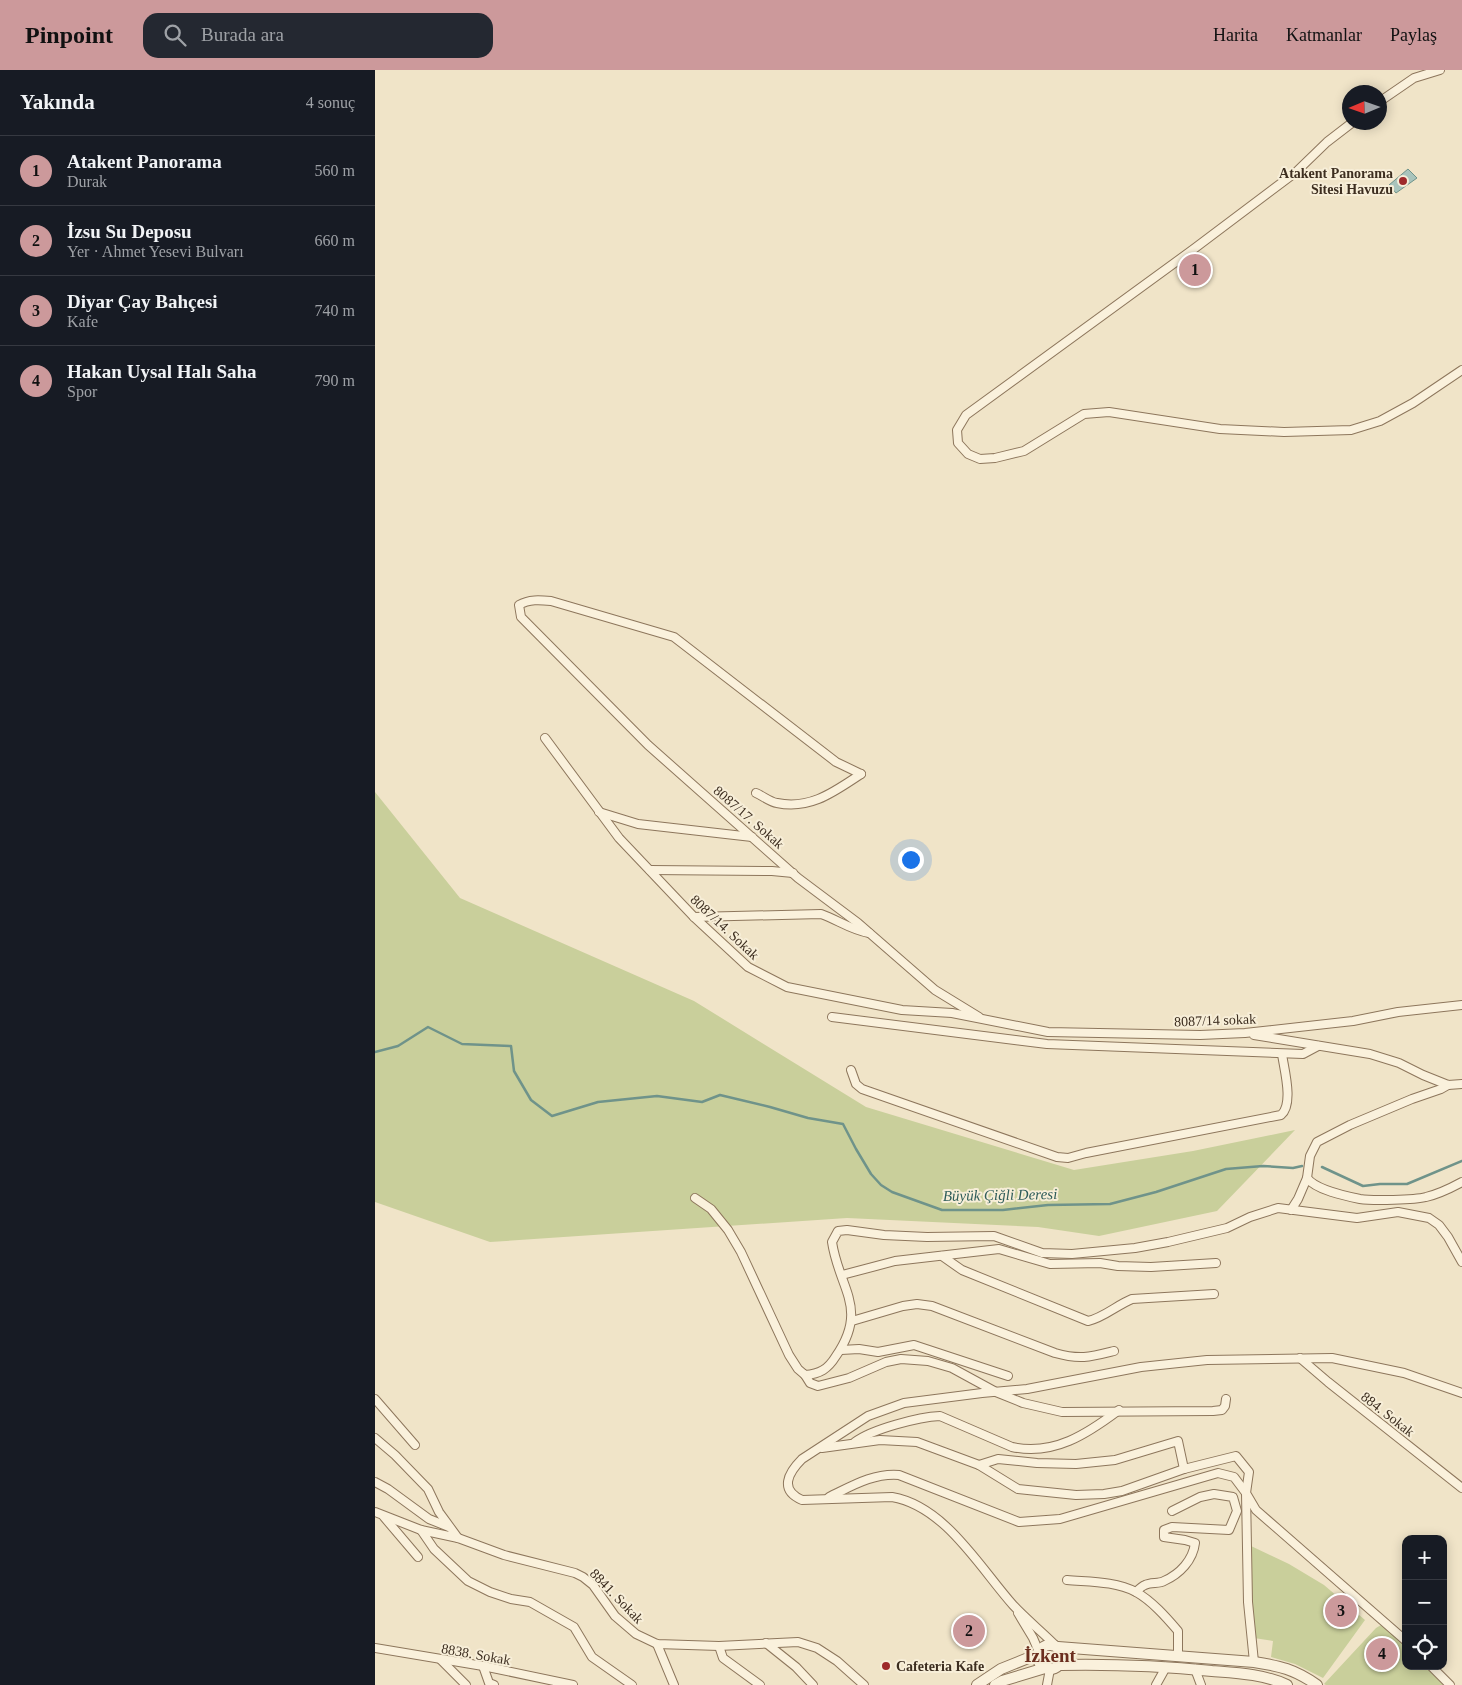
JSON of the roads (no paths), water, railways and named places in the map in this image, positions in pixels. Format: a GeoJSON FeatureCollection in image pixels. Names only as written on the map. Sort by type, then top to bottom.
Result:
{"type":"FeatureCollection","features":[{"type":"Feature","properties":{"kind":"street"},"geometry":{"type":"LineString","coordinates":[[1387,97],[1414,78],[1439,70]]}},
{"type":"Feature","properties":{"kind":"street"},"geometry":{"type":"LineString","coordinates":[[1343,130],[1327,142],[1296,172],[1195,248],[965,414],[957,430],[958,443],[968,454],[980,459],[995,458],[1024,451],[1084,414],[1109,412],[1220,429],[1284,432],[1351,430],[1389,417],[1462,370]]}},
{"type":"Feature","properties":{"kind":"street","name":"8087/17. Sokak"},"geometry":{"type":"LineString","coordinates":[[756,793],[776,803],[801,804],[825,797],[861,774],[836,762],[674,637],[551,601],[533,600],[519,605],[521,617],[648,744],[752,837],[935,990],[988,1022]]}},
{"type":"Feature","properties":{"kind":"street","name":"8087/14. Sokak"},"geometry":{"type":"LineString","coordinates":[[545,738],[619,838],[693,917],[748,968],[787,987],[902,1010],[952,1013],[988,1022]]}},
{"type":"Feature","properties":{"kind":"street"},"geometry":{"type":"LineString","coordinates":[[599,812],[638,824],[752,837]]}},
{"type":"Feature","properties":{"kind":"street"},"geometry":{"type":"LineString","coordinates":[[650,870],[772,871],[793,873]]}},
{"type":"Feature","properties":{"kind":"street"},"geometry":{"type":"LineString","coordinates":[[693,917],[821,914],[836,919],[851,929],[869,933]]}},
{"type":"Feature","properties":{"kind":"street","name":"8087/14 sokak"},"geometry":{"type":"LineString","coordinates":[[988,1022],[1048,1032],[1245,1033],[1353,1021],[1398,1012],[1462,1005]]}},
{"type":"Feature","properties":{"kind":"street"},"geometry":{"type":"LineString","coordinates":[[832,1017],[1047,1044],[1282,1054],[1303,1054],[1318,1046]]}},
{"type":"Feature","properties":{"kind":"street"},"geometry":{"type":"LineString","coordinates":[[1245,1033],[1370,1054],[1399,1063],[1448,1085]]}},
{"type":"Feature","properties":{"kind":"street"},"geometry":{"type":"LineString","coordinates":[[851,1070],[856,1084],[862,1089],[1057,1157],[1068,1158],[1281,1115],[1285,1112],[1288,1100],[1282,1054]]}},
{"type":"Feature","properties":{"kind":"street"},"geometry":{"type":"LineString","coordinates":[[1291,1210],[1307,1178],[1310,1156],[1317,1142],[1350,1125],[1412,1099],[1448,1085],[1462,1084]]}},
{"type":"Feature","properties":{"kind":"street"},"geometry":{"type":"LineString","coordinates":[[1307,1178],[1312,1184],[1362,1200],[1425,1197],[1462,1182]]}},
{"type":"Feature","properties":{"kind":"street"},"geometry":{"type":"LineString","coordinates":[[695,1198],[711,1209],[728,1230],[745,1261],[789,1355],[810,1383],[818,1386],[849,1378],[886,1362],[901,1359],[927,1361],[953,1368],[996,1392],[1033,1406],[1062,1412],[1119,1410],[1213,1411],[1221,1410],[1225,1406],[1226,1399]]}},
{"type":"Feature","properties":{"kind":"street"},"geometry":{"type":"LineString","coordinates":[[805,1374],[823,1371],[831,1365],[841,1350],[852,1321],[851,1306],[831,1242],[838,1231],[847,1230],[884,1235],[927,1237],[994,1236],[1042,1253],[1072,1254],[1158,1244],[1227,1228],[1250,1217],[1278,1208],[1357,1218],[1398,1212],[1429,1218],[1439,1225],[1462,1262]]}},
{"type":"Feature","properties":{"kind":"street"},"geometry":{"type":"LineString","coordinates":[[842,1275],[895,1261],[999,1249],[1050,1264],[1100,1263],[1118,1266],[1151,1267],[1216,1263]]}},
{"type":"Feature","properties":{"kind":"street"},"geometry":{"type":"LineString","coordinates":[[941,1256],[962,1270],[1088,1321],[1132,1299],[1214,1294]]}},
{"type":"Feature","properties":{"kind":"street"},"geometry":{"type":"LineString","coordinates":[[852,1321],[893,1308],[917,1304],[932,1306],[1072,1358],[1083,1358],[1114,1351]]}},
{"type":"Feature","properties":{"kind":"street"},"geometry":{"type":"LineString","coordinates":[[841,1350],[859,1348],[878,1352],[914,1345],[1007,1376]]}},
{"type":"Feature","properties":{"kind":"street","name":"884. Sokak"},"geometry":{"type":"LineString","coordinates":[[1300,1358],[1462,1488]]}},
{"type":"Feature","properties":{"kind":"street"},"geometry":{"type":"LineString","coordinates":[[1047,1685],[1052,1667],[1062,1654],[1013,1604],[960,1540],[919,1505],[906,1499],[892,1497],[802,1500],[792,1496],[788,1486],[793,1468],[801,1459],[867,1416],[904,1404],[1027,1389],[1141,1367],[1207,1360],[1332,1358],[1404,1373],[1462,1393]]}},
{"type":"Feature","properties":{"kind":"street"},"geometry":{"type":"LineString","coordinates":[[375,1399],[415,1445]]}},
{"type":"Feature","properties":{"kind":"street"},"geometry":{"type":"LineString","coordinates":[[853,1443],[862,1436],[878,1431],[929,1416],[940,1416],[1012,1448],[1045,1448],[1071,1441],[1089,1432],[1119,1410]]}},
{"type":"Feature","properties":{"kind":"street"},"geometry":{"type":"LineString","coordinates":[[375,1438],[428,1488],[439,1512],[458,1538]]}},
{"type":"Feature","properties":{"kind":"street"},"geometry":{"type":"LineString","coordinates":[[818,1448],[880,1440],[917,1442],[979,1465],[1018,1489],[1076,1495],[1122,1492],[1183,1469],[1237,1456],[1249,1472],[1247,1493],[1248,1602],[1253,1662]]}},
{"type":"Feature","properties":{"kind":"street"},"geometry":{"type":"LineString","coordinates":[[979,1465],[998,1459],[1075,1464],[1115,1460],[1178,1442],[1183,1469]]}},
{"type":"Feature","properties":{"kind":"street"},"geometry":{"type":"LineString","coordinates":[[825,1499],[872,1477],[886,1474],[899,1476],[1019,1522],[1060,1519],[1218,1473],[1234,1477],[1247,1493],[1256,1510],[1402,1638]]}},
{"type":"Feature","properties":{"kind":"street"},"geometry":{"type":"LineString","coordinates":[[375,1482],[429,1518],[449,1527]]}},
{"type":"Feature","properties":{"kind":"street"},"geometry":{"type":"LineString","coordinates":[[1136,1592],[1145,1585],[1163,1582],[1190,1560],[1195,1543],[1164,1537],[1164,1530],[1172,1527],[1229,1530],[1237,1511],[1233,1497],[1214,1494],[1201,1497],[1172,1510]]}},
{"type":"Feature","properties":{"kind":"street"},"geometry":{"type":"LineString","coordinates":[[379,1513],[419,1557]]}},
{"type":"Feature","properties":{"kind":"street","name":"8841. Sokak"},"geometry":{"type":"LineString","coordinates":[[379,1513],[421,1530],[458,1538],[504,1555],[575,1572],[593,1585],[615,1616],[636,1634],[657,1644],[719,1646],[798,1642],[817,1648],[837,1661],[864,1685]]}},
{"type":"Feature","properties":{"kind":"street"},"geometry":{"type":"LineString","coordinates":[[421,1530],[434,1548],[468,1581],[511,1600],[531,1602],[574,1627],[592,1657],[631,1685]]}},
{"type":"Feature","properties":{"kind":"street"},"geometry":{"type":"LineString","coordinates":[[1067,1580],[1114,1585],[1136,1592],[1162,1613],[1178,1631],[1178,1656]]}},
{"type":"Feature","properties":{"kind":"street"},"geometry":{"type":"LineString","coordinates":[[1013,1604],[1033,1638],[1039,1653],[1039,1661],[1052,1667]]}},
{"type":"Feature","properties":{"kind":"street"},"geometry":{"type":"LineString","coordinates":[[767,1643],[797,1667],[813,1685]]}},
{"type":"Feature","properties":{"kind":"street"},"geometry":{"type":"LineString","coordinates":[[657,1644],[673,1685]]}},
{"type":"Feature","properties":{"kind":"street"},"geometry":{"type":"LineString","coordinates":[[719,1646],[723,1658],[759,1685]]}},
{"type":"Feature","properties":{"kind":"street"},"geometry":{"type":"LineString","coordinates":[[977,1685],[1001,1669],[1039,1653],[1044,1646],[1056,1646],[1282,1666],[1303,1675],[1317,1685]]}},
{"type":"Feature","properties":{"kind":"street","name":"8838. Sokak"},"geometry":{"type":"LineString","coordinates":[[375,1648],[483,1666],[573,1685]]}},
{"type":"Feature","properties":{"kind":"street"},"geometry":{"type":"LineString","coordinates":[[441,1660],[466,1685]]}},
{"type":"Feature","properties":{"kind":"street"},"geometry":{"type":"LineString","coordinates":[[483,1666],[489,1683],[494,1685]]}},
{"type":"Feature","properties":{"kind":"street"},"geometry":{"type":"LineString","coordinates":[[995,1685],[1002,1681],[1052,1667],[1166,1667],[1195,1669],[1255,1674],[1287,1685]]}},
{"type":"Feature","properties":{"kind":"street"},"geometry":{"type":"LineString","coordinates":[[1156,1685],[1166,1667]]}},
{"type":"Feature","properties":{"kind":"street"},"geometry":{"type":"LineString","coordinates":[[1195,1669],[1201,1685]]}},
{"type":"Feature","properties":{"kind":"street"},"geometry":{"type":"LineString","coordinates":[[739,1670],[750,1685]]}},
{"type":"Feature","properties":{"kind":"street"},"geometry":{"type":"LineString","coordinates":[[1435,1670],[1450,1685]]}},
{"type":"Feature","properties":{"kind":"water","name":"Atakent Panorama Sitesi Havuzu"},"geometry":{"type":"Polygon","coordinates":[[[1408,169],[1417,178],[1396,193],[1389,185],[1408,169]]]}},
{"type":"Feature","properties":{"kind":"waterway","name":"Büyük Çiğli Deresi"},"geometry":{"type":"LineString","coordinates":[[375,1052],[398,1046],[428,1027],[462,1044],[511,1046],[514,1071],[531,1100],[552,1116],[598,1102],[657,1096],[702,1102],[720,1095],[808,1118],[843,1124],[871,1174],[881,1185],[892,1192],[942,1210],[1003,1210],[1048,1205],[1110,1204],[1156,1192],[1226,1169],[1263,1166],[1293,1168],[1302,1166]]}},
{"type":"Feature","properties":{"kind":"waterway","name":"Büyük Çiğli Deresi"},"geometry":{"type":"LineString","coordinates":[[1322,1167],[1363,1186],[1407,1184],[1462,1161]]}},
{"type":"Feature","properties":{"kind":"place","name":"Atakent Panorama Sitesi Havuzu"},"geometry":{"type":"Point","coordinates":[1403,181]}},
{"type":"Feature","properties":{"kind":"place","name":"Atakent Panorama"},"geometry":{"type":"Point","coordinates":[1195,270]}},
{"type":"Feature","properties":{"kind":"place","name":"Diyar Çay Bahçesi"},"geometry":{"type":"Point","coordinates":[1341,1611]}},
{"type":"Feature","properties":{"kind":"place","name":"İzsu Su Deposu"},"geometry":{"type":"Point","coordinates":[969,1631]}},
{"type":"Feature","properties":{"kind":"place","name":"Hakan Uysal Halı Saha"},"geometry":{"type":"Point","coordinates":[1382,1654]}},
{"type":"Feature","properties":{"kind":"place","name":"Cafeteria Kafe"},"geometry":{"type":"Point","coordinates":[886,1666]}},
{"type":"Feature","properties":{"kind":"district","name":"İzkent"},"geometry":{"type":"Point","coordinates":[1050,1655]}}]}
